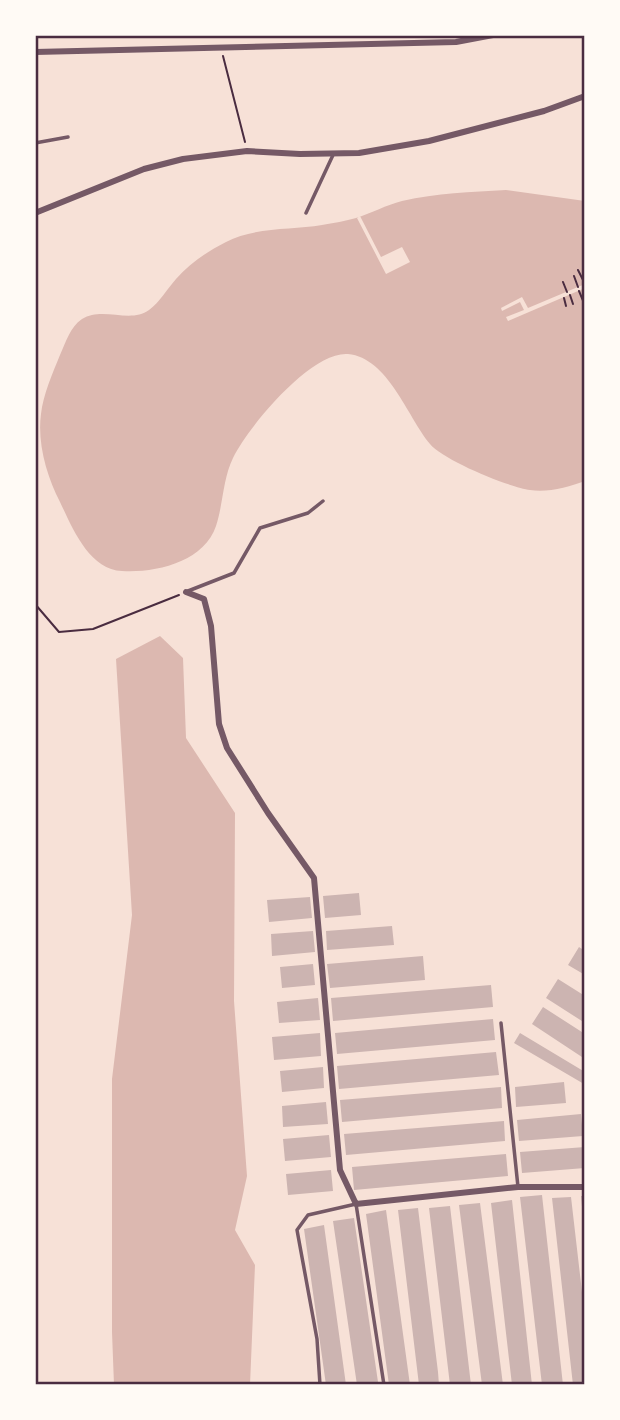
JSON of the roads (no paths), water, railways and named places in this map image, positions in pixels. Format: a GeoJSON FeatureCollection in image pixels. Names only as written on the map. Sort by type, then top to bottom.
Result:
{"type":"FeatureCollection","features":[{"type":"Feature","properties":{"kind":"street"},"geometry":{"type":"LineString","coordinates":[[35,52],[456,42],[493,35]]}},
{"type":"Feature","properties":{"kind":"street"},"geometry":{"type":"LineString","coordinates":[[35,213],[144,169],[183,159],[247,151],[359,153],[429,141],[544,111],[585,96]]}},
{"type":"Feature","properties":{"kind":"street"},"geometry":{"type":"LineString","coordinates":[[186,592],[204,599],[211,626],[219,723],[227,748],[314,878],[340,1170],[356,1204],[518,1187],[585,1186]]}},
{"type":"Feature","properties":{"kind":"lane"},"geometry":{"type":"LineString","coordinates":[[35,143],[68,137]]}},
{"type":"Feature","properties":{"kind":"lane"},"geometry":{"type":"LineString","coordinates":[[306,213],[334,153]]}},
{"type":"Feature","properties":{"kind":"lane"},"geometry":{"type":"LineString","coordinates":[[186,592],[234,573],[260,528],[308,513],[323,501]]}},
{"type":"Feature","properties":{"kind":"lane"},"geometry":{"type":"LineString","coordinates":[[501,1023],[518,1187]]}},
{"type":"Feature","properties":{"kind":"lane"},"geometry":{"type":"LineString","coordinates":[[320,1385],[317,1339],[297,1230],[308,1214],[356,1204],[384,1385]]}}]}
